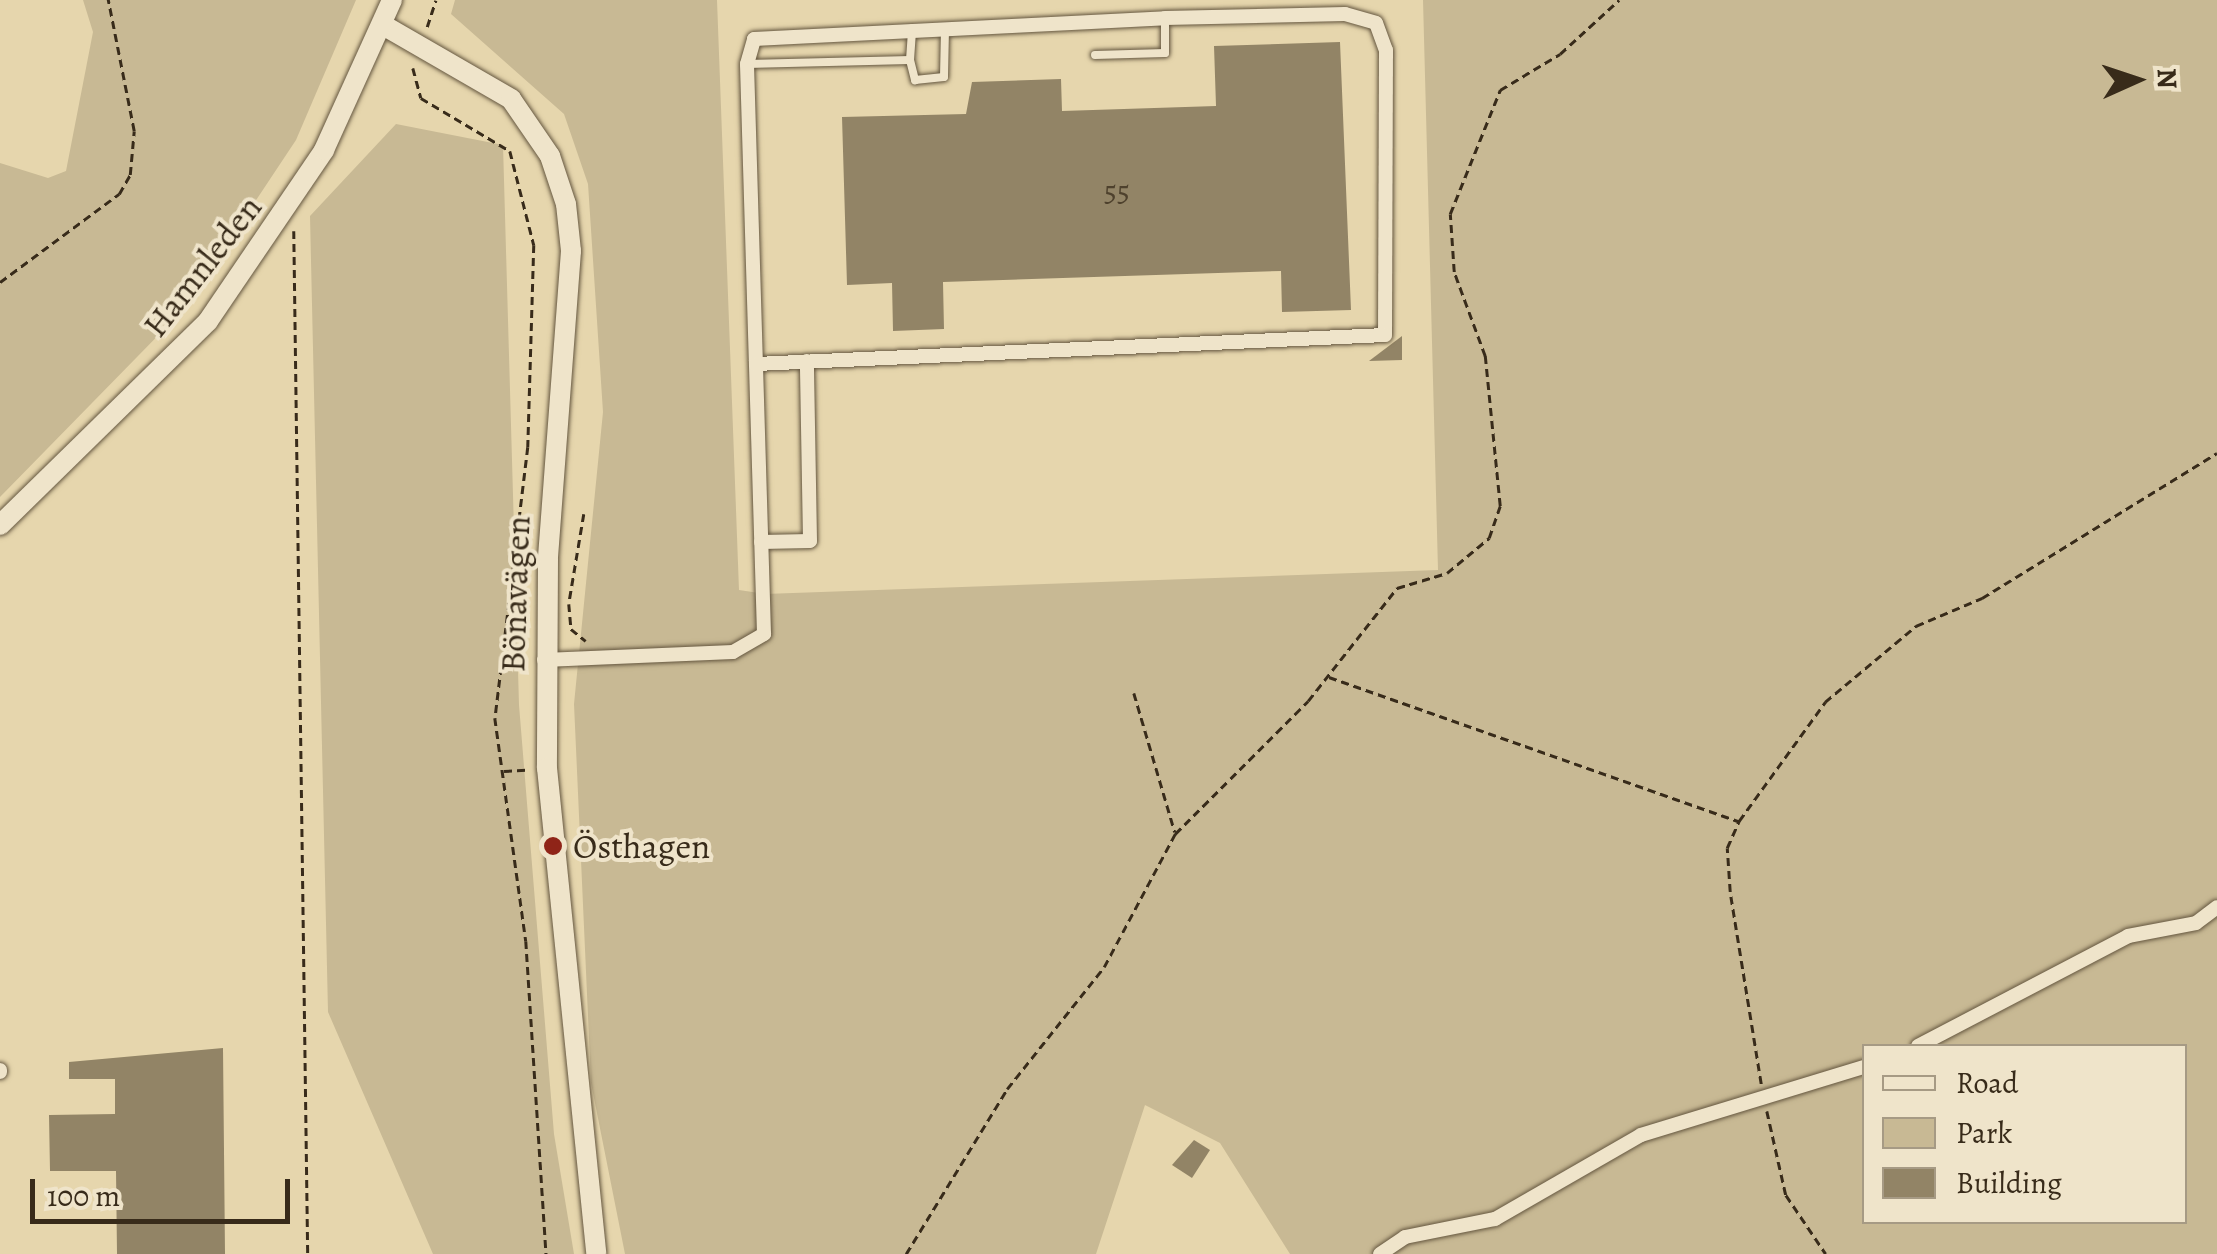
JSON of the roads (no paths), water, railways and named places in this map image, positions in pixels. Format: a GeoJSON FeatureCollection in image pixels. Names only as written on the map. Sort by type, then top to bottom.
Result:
{"type":"FeatureCollection","features":[{"type":"Feature","properties":{"kind":"street","name":"Hamnleden"},"geometry":{"type":"LineString","coordinates":[[0,526],[208,321],[293,202],[358,90],[392,0]]}},
{"type":"Feature","properties":{"kind":"street"},"geometry":{"type":"LineString","coordinates":[[544,660],[733,652],[764,634],[747,64],[754,39],[780,30],[1164,18],[1345,14],[1376,23],[1386,50],[1391,316],[1385,335],[756,364]]}},
{"type":"Feature","properties":{"kind":"street","name":"Bönavägen"},"geometry":{"type":"LineString","coordinates":[[383,25],[421,41],[512,100],[550,156],[566,204],[571,251],[544,660],[574,1105],[596,1254]]}},
{"type":"Feature","properties":{"kind":"street"},"geometry":{"type":"LineString","coordinates":[[761,542],[810,541],[807,361]]}},
{"type":"Feature","properties":{"kind":"street"},"geometry":{"type":"LineString","coordinates":[[1922,1044],[2128,936],[2196,923],[2217,907]]}},
{"type":"Feature","properties":{"kind":"street"},"geometry":{"type":"LineString","coordinates":[[1380,1254],[1405,1236],[1494,1219],[1641,1135],[1763,1094],[1862,1068]]}},
{"type":"Feature","properties":{"kind":"lane"},"geometry":{"type":"LineString","coordinates":[[1094,55],[1165,53],[1164,18]]}},
{"type":"Feature","properties":{"kind":"lane"},"geometry":{"type":"LineString","coordinates":[[912,26],[910,60],[916,80],[944,78],[945,26]]}},
{"type":"Feature","properties":{"kind":"lane"},"geometry":{"type":"LineString","coordinates":[[747,64],[910,60]]}},
{"type":"Feature","properties":{"kind":"place","name":"Östhagen"},"geometry":{"type":"Point","coordinates":[553,846]}}]}
